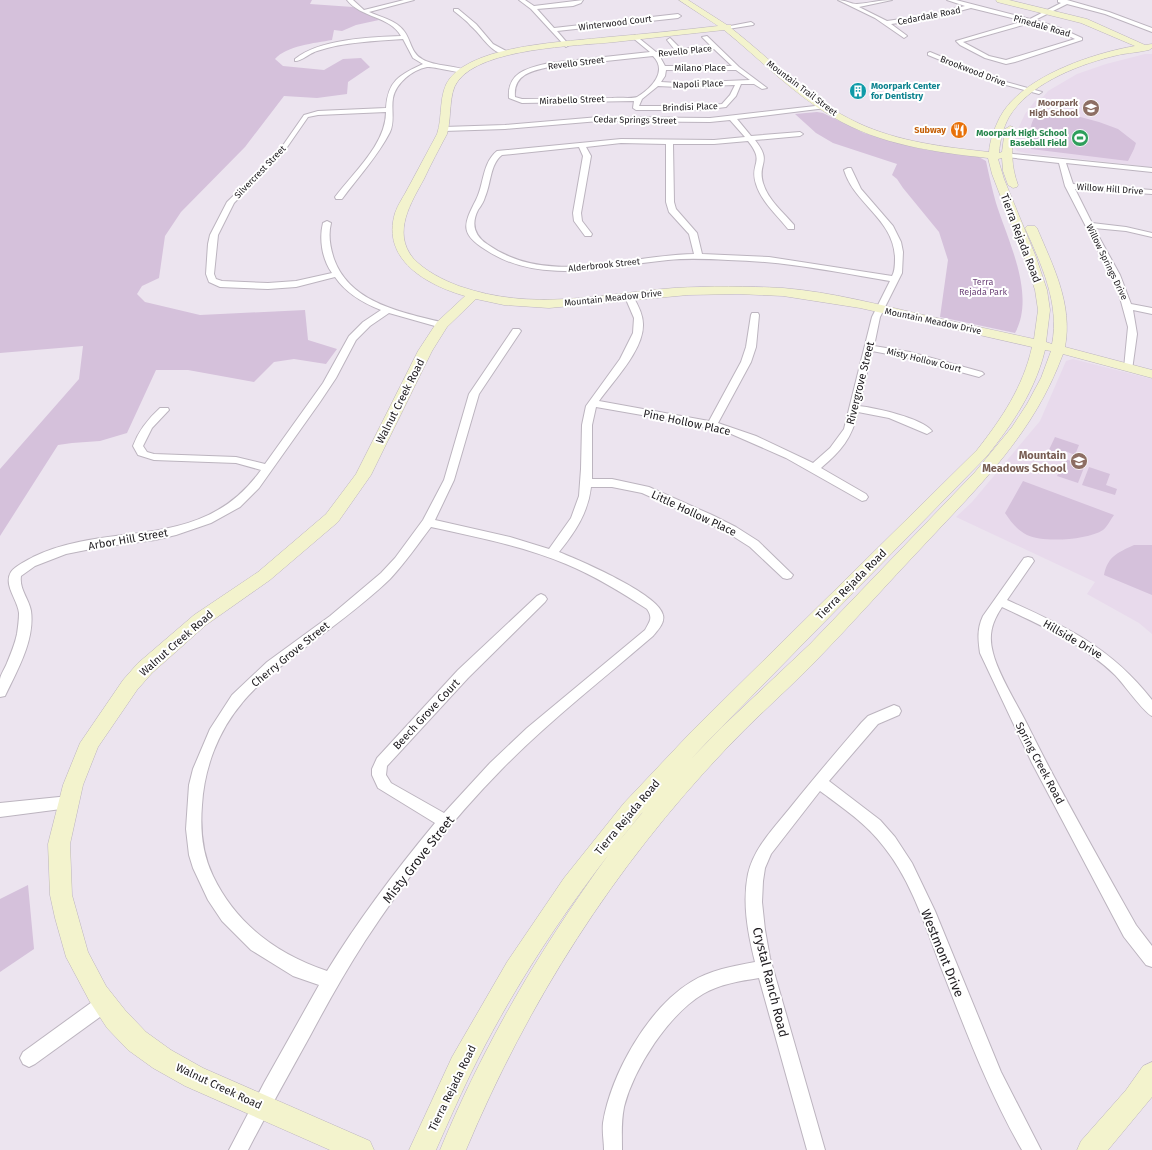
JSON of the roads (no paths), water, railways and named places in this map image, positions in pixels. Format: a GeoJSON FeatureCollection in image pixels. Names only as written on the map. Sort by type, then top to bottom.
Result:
{"type":"FeatureCollection","features":[{"type":"Feature","properties":{"kind":"street"},"geometry":{"type":"LineString","coordinates":[[350,0],[353,4],[364,11],[397,26],[405,37],[412,54],[418,60],[447,69],[463,71]]}},
{"type":"Feature","properties":{"kind":"street"},"geometry":{"type":"LineString","coordinates":[[364,11],[411,0]]}},
{"type":"Feature","properties":{"kind":"street"},"geometry":{"type":"LineString","coordinates":[[522,0],[533,8],[566,45]]}},
{"type":"Feature","properties":{"kind":"street"},"geometry":{"type":"LineString","coordinates":[[533,8],[573,4],[579,2],[580,0]]}},
{"type":"Feature","properties":{"kind":"street","name":"Mountain Trail Street"},"geometry":{"type":"LineString","coordinates":[[683,0],[705,12],[836,107],[859,121],[891,134],[911,139],[998,154]]}},
{"type":"Feature","properties":{"kind":"street","name":"Mountain Trail Street"},"geometry":{"type":"LineString","coordinates":[[686,0],[726,27],[824,107],[858,127],[896,140],[938,149],[1152,170]]}},
{"type":"Feature","properties":{"kind":"street"},"geometry":{"type":"LineString","coordinates":[[840,0],[886,23],[904,36]]}},
{"type":"Feature","properties":{"kind":"street"},"geometry":{"type":"LineString","coordinates":[[854,6],[889,0]]}},
{"type":"Feature","properties":{"kind":"street","name":"Pinedale Road"},"geometry":{"type":"LineString","coordinates":[[950,0],[1030,21],[1069,33],[1079,37],[1079,40],[1013,61],[1004,62],[996,61],[960,43],[960,41],[1030,21]]}},
{"type":"Feature","properties":{"kind":"street"},"geometry":{"type":"LineString","coordinates":[[1000,0],[1049,11]]}},
{"type":"Feature","properties":{"kind":"street"},"geometry":{"type":"LineString","coordinates":[[1005,0],[1049,11],[1099,27],[1150,48]]}},
{"type":"Feature","properties":{"kind":"street"},"geometry":{"type":"LineString","coordinates":[[1057,0],[1118,16],[1152,30]]}},
{"type":"Feature","properties":{"kind":"street"},"geometry":{"type":"LineString","coordinates":[[1030,21],[1067,2]]}},
{"type":"Feature","properties":{"kind":"street","name":"Cedardale Road"},"geometry":{"type":"LineString","coordinates":[[886,23],[935,16],[971,6]]}},
{"type":"Feature","properties":{"kind":"street"},"geometry":{"type":"LineString","coordinates":[[456,10],[474,25],[491,45],[506,53]]}},
{"type":"Feature","properties":{"kind":"street","name":"Winterwood Court"},"geometry":{"type":"LineString","coordinates":[[553,30],[678,16]]}},
{"type":"Feature","properties":{"kind":"street","name":"Mountain Meadow Drive"},"geometry":{"type":"LineString","coordinates":[[751,24],[506,53],[483,61],[463,71],[449,88],[444,129],[397,222],[397,237],[403,253],[423,272],[453,287],[485,298],[519,303],[570,304],[698,290],[765,291],[816,296],[1049,347],[1152,374]]}},
{"type":"Feature","properties":{"kind":"street"},"geometry":{"type":"LineString","coordinates":[[297,60],[302,55],[334,46],[405,37]]}},
{"type":"Feature","properties":{"kind":"street"},"geometry":{"type":"LineString","coordinates":[[635,37],[660,60],[664,68],[663,76],[657,84],[636,103],[637,119]]}},
{"type":"Feature","properties":{"kind":"street"},"geometry":{"type":"LineString","coordinates":[[704,37],[737,68],[764,88]]}},
{"type":"Feature","properties":{"kind":"street"},"geometry":{"type":"LineString","coordinates":[[670,40],[679,51]]}},
{"type":"Feature","properties":{"kind":"street","name":"Revello Place"},"geometry":{"type":"LineString","coordinates":[[654,54],[716,47]]}},
{"type":"Feature","properties":{"kind":"street","name":"Tierra Rejada Road"},"geometry":{"type":"LineString","coordinates":[[453,1150],[486,1076],[539,977],[563,938],[614,866],[650,819],[719,743],[815,650],[995,459],[1018,432],[1033,409],[1048,377],[1049,347],[1042,336],[1044,308],[1036,273],[999,181],[994,162],[998,154],[999,128],[1002,120],[1017,100],[1034,91],[1060,73],[1119,52],[1150,48]]}},
{"type":"Feature","properties":{"kind":"street","name":"Revello Street"},"geometry":{"type":"LineString","coordinates":[[512,92],[512,85],[516,78],[524,73],[541,67],[654,54]]}},
{"type":"Feature","properties":{"kind":"street","name":"Brookwood Drive"},"geometry":{"type":"LineString","coordinates":[[930,54],[993,80],[1034,91]]}},
{"type":"Feature","properties":{"kind":"street"},"geometry":{"type":"LineString","coordinates":[[339,197],[363,168],[386,133],[389,126],[389,110],[393,86],[405,76],[428,64]]}},
{"type":"Feature","properties":{"kind":"street","name":"Milano Place"},"geometry":{"type":"LineString","coordinates":[[664,68],[737,68]]}},
{"type":"Feature","properties":{"kind":"street"},"geometry":{"type":"LineString","coordinates":[[738,84],[755,82]]}},
{"type":"Feature","properties":{"kind":"street","name":"Napoli Place"},"geometry":{"type":"LineString","coordinates":[[657,84],[738,84]]}},
{"type":"Feature","properties":{"kind":"street","name":"Brindisi Place"},"geometry":{"type":"LineString","coordinates":[[636,108],[702,108],[724,106],[733,96],[738,84]]}},
{"type":"Feature","properties":{"kind":"street","name":"Mirabello Street"},"geometry":{"type":"LineString","coordinates":[[512,92],[512,98],[522,101],[639,99]]}},
{"type":"Feature","properties":{"kind":"street","name":"Cedar Springs Street"},"geometry":{"type":"LineString","coordinates":[[444,129],[511,127],[599,119],[698,121],[733,119],[824,107]]}},
{"type":"Feature","properties":{"kind":"street","name":"Silvercrest Street"},"geometry":{"type":"LineString","coordinates":[[337,274],[309,281],[282,285],[230,285],[215,283],[210,274],[214,235],[231,202],[281,152],[304,117],[309,114],[318,113],[389,110]]}},
{"type":"Feature","properties":{"kind":"street"},"geometry":{"type":"LineString","coordinates":[[733,119],[761,155],[762,161],[758,177],[762,192],[791,227]]}},
{"type":"Feature","properties":{"kind":"street","name":"Alderbrook Street"},"geometry":{"type":"LineString","coordinates":[[800,134],[714,142],[628,140],[503,153],[494,157],[480,200],[471,218],[471,232],[475,238],[488,250],[501,257],[526,265],[548,269],[586,268],[668,258],[740,258],[773,260],[895,278]]}},
{"type":"Feature","properties":{"kind":"street"},"geometry":{"type":"LineString","coordinates":[[669,141],[670,202],[672,210],[693,233],[699,257]]}},
{"type":"Feature","properties":{"kind":"street"},"geometry":{"type":"LineString","coordinates":[[581,144],[586,152],[586,163],[577,213],[578,221],[588,234]]}},
{"type":"Feature","properties":{"kind":"street","name":"Willow Springs Drive"},"geometry":{"type":"LineString","coordinates":[[1062,161],[1069,186],[1112,269],[1128,306],[1132,320],[1129,368]]}},
{"type":"Feature","properties":{"kind":"street","name":"Rivergrove Street"},"geometry":{"type":"LineString","coordinates":[[814,468],[844,439],[855,409],[876,317],[898,273],[900,256],[896,239],[885,219],[856,188],[849,176],[848,170]]}},
{"type":"Feature","properties":{"kind":"street","name":"Willow Hill Drive"},"geometry":{"type":"LineString","coordinates":[[1069,186],[1152,192]]}},
{"type":"Feature","properties":{"kind":"street"},"geometry":{"type":"LineString","coordinates":[[327,223],[325,231],[328,256],[337,274],[354,292],[388,310],[401,315],[442,325]]}},
{"type":"Feature","properties":{"kind":"street"},"geometry":{"type":"LineString","coordinates":[[1089,225],[1126,228],[1152,234]]}},
{"type":"Feature","properties":{"kind":"street","name":"Walnut Creek Road"},"geometry":{"type":"LineString","coordinates":[[362,1150],[194,1077],[162,1059],[137,1041],[116,1019],[78,957],[66,918],[61,895],[59,844],[73,785],[90,743],[114,706],[140,673],[200,620],[269,572],[310,539],[332,518],[363,475],[425,351],[442,325],[474,294]]}},
{"type":"Feature","properties":{"kind":"street"},"geometry":{"type":"LineString","coordinates":[[428,522],[511,542],[551,554],[569,532],[578,518],[583,505],[587,483],[587,428],[590,408],[627,354],[637,335],[639,326],[638,315],[628,297]]}},
{"type":"Feature","properties":{"kind":"street"},"geometry":{"type":"LineString","coordinates":[[1128,306],[1152,311]]}},
{"type":"Feature","properties":{"kind":"street","name":"Arbor Hill Street"},"geometry":{"type":"LineString","coordinates":[[0,692],[16,657],[23,634],[24,613],[15,578],[16,574],[27,565],[43,557],[104,542],[158,535],[198,523],[219,514],[237,503],[257,483],[329,382],[353,337],[361,329],[388,310]]}},
{"type":"Feature","properties":{"kind":"street"},"geometry":{"type":"LineString","coordinates":[[712,425],[746,362],[751,347],[755,315]]}},
{"type":"Feature","properties":{"kind":"street","name":"Cherry Grove Street"},"geometry":{"type":"LineString","coordinates":[[331,981],[299,970],[257,944],[228,916],[206,882],[197,855],[193,829],[196,785],[200,769],[215,733],[236,699],[272,666],[334,619],[385,576],[399,561],[428,522],[449,480],[474,394],[516,331]]}},
{"type":"Feature","properties":{"kind":"street","name":"Tierra Rejada Road"},"geometry":{"type":"LineString","coordinates":[[422,1150],[484,1023],[515,970],[572,885],[630,810],[699,737],[982,453],[1004,426],[1018,405],[1034,371],[1049,347]]}},
{"type":"Feature","properties":{"kind":"street","name":"Misty Hollow Court"},"geometry":{"type":"LineString","coordinates":[[869,348],[910,355],[979,374]]}},
{"type":"Feature","properties":{"kind":"street","name":"Pine Hollow Place"},"geometry":{"type":"LineString","coordinates":[[593,403],[712,425],[776,448],[814,468],[862,497]]}},
{"type":"Feature","properties":{"kind":"street"},"geometry":{"type":"LineString","coordinates":[[855,409],[866,409],[899,418],[927,431]]}},
{"type":"Feature","properties":{"kind":"street"},"geometry":{"type":"LineString","coordinates":[[164,410],[150,422],[139,441],[138,449],[143,455],[154,457],[236,460],[267,468]]}},
{"type":"Feature","properties":{"kind":"street","name":"Little Hollow Place"},"geometry":{"type":"LineString","coordinates":[[587,483],[612,483],[645,490],[708,518],[736,532],[754,544],[787,575]]}},
{"type":"Feature","properties":{"kind":"street","name":"Misty Grove Street"},"geometry":{"type":"LineString","coordinates":[[238,1150],[331,981],[358,937],[399,879],[472,792],[523,740],[649,633],[656,625],[657,617],[654,608],[641,599],[590,570],[551,554]]}},
{"type":"Feature","properties":{"kind":"street","name":"Spring Creek Road"},"geometry":{"type":"LineString","coordinates":[[1028,561],[989,616],[984,635],[986,653],[1037,759],[1130,931],[1152,959]]}},
{"type":"Feature","properties":{"kind":"street","name":"Beech Grove Court"},"geometry":{"type":"LineString","coordinates":[[446,822],[386,787],[379,779],[379,768],[382,762],[464,674],[541,599]]}},
{"type":"Feature","properties":{"kind":"street","name":"Hillside Drive"},"geometry":{"type":"LineString","coordinates":[[999,601],[1042,621],[1099,653],[1128,678],[1152,710]]}},
{"type":"Feature","properties":{"kind":"street"},"geometry":{"type":"LineString","coordinates":[[819,782],[873,720],[894,710]]}},
{"type":"Feature","properties":{"kind":"street","name":"Crystal Ranch Road"},"geometry":{"type":"LineString","coordinates":[[816,1150],[765,968],[755,916],[754,886],[760,858],[819,782]]}},
{"type":"Feature","properties":{"kind":"street","name":"Westmont Drive"},"geometry":{"type":"LineString","coordinates":[[819,782],[852,806],[879,829],[894,848],[908,871],[927,912],[1003,1097],[1032,1150]]}},
{"type":"Feature","properties":{"kind":"street"},"geometry":{"type":"LineString","coordinates":[[0,810],[69,802]]}},
{"type":"Feature","properties":{"kind":"street"},"geometry":{"type":"LineString","coordinates":[[613,1150],[612,1126],[622,1087],[642,1049],[658,1025],[675,1006],[700,987],[720,978],[765,968]]}},
{"type":"Feature","properties":{"kind":"street"},"geometry":{"type":"LineString","coordinates":[[29,1058],[105,1003]]}},
{"type":"Feature","properties":{"kind":"street"},"geometry":{"type":"LineString","coordinates":[[1090,1150],[1135,1100],[1152,1075]]}},
{"type":"Feature","properties":{"kind":"place","name":"Moorpark Center for Dentistry"},"geometry":{"type":"Point","coordinates":[858,91]}},
{"type":"Feature","properties":{"kind":"place","name":"Moorpark High School"},"geometry":{"type":"Point","coordinates":[1091,108]}},
{"type":"Feature","properties":{"kind":"place","name":"Subway"},"geometry":{"type":"Point","coordinates":[959,130]}},
{"type":"Feature","properties":{"kind":"place","name":"Moorpark High School Baseball Field"},"geometry":{"type":"Point","coordinates":[1080,138]}},
{"type":"Feature","properties":{"kind":"place","name":"Mountain Meadows School"},"geometry":{"type":"Point","coordinates":[1079,461]}},
{"type":"Feature","properties":{"kind":"park label","name":"Terra Rejada Park"},"geometry":{"type":"Point","coordinates":[983,288]}}]}
